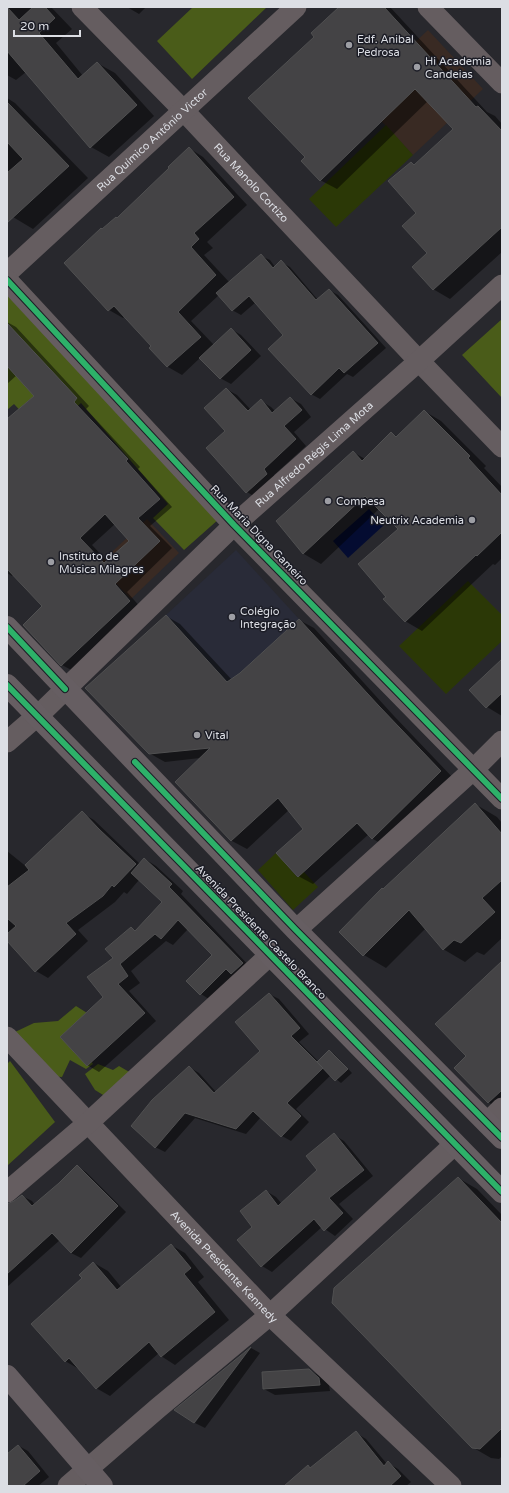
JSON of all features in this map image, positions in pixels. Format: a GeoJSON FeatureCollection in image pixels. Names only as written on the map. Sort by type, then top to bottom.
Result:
{"type":"FeatureCollection","features":[{"type":"Feature","properties":{"kind":"main road"},"geometry":{"type":"LineString","coordinates":[[7,627],[296,930],[497,1123]]}},
{"type":"Feature","properties":{"kind":"main road","name":"Avenida Presidente Castelo Branco"},"geometry":{"type":"LineString","coordinates":[[7,685],[502,1192]]}},
{"type":"Feature","properties":{"kind":"main road"},"geometry":{"type":"LineString","coordinates":[[7,1376],[102,1486]]}},
{"type":"Feature","properties":{"kind":"street","name":"Rua Manolo Cortizo"},"geometry":{"type":"LineString","coordinates":[[82,7],[184,111],[502,447]]}},
{"type":"Feature","properties":{"kind":"street","name":"Rua Químico Antônio Victor"},"geometry":{"type":"LineString","coordinates":[[7,273],[296,7]]}},
{"type":"Feature","properties":{"kind":"street"},"geometry":{"type":"LineString","coordinates":[[428,7],[502,83]]}},
{"type":"Feature","properties":{"kind":"street","name":"Rua Maria Digna Gameiro"},"geometry":{"type":"LineString","coordinates":[[7,280],[234,525],[502,799]]}},
{"type":"Feature","properties":{"kind":"street","name":"Rua Alfredo Régis Lima Mota"},"geometry":{"type":"LineString","coordinates":[[7,742],[45,709],[234,525],[419,361],[502,285]]}},
{"type":"Feature","properties":{"kind":"street"},"geometry":{"type":"LineString","coordinates":[[296,930],[474,769],[502,741]]}},
{"type":"Feature","properties":{"kind":"street"},"geometry":{"type":"LineString","coordinates":[[7,1192],[88,1123],[270,955]]}},
{"type":"Feature","properties":{"kind":"street","name":"Avenida Presidente Kennedy"},"geometry":{"type":"LineString","coordinates":[[7,1037],[270,1315],[451,1486]]}},
{"type":"Feature","properties":{"kind":"street"},"geometry":{"type":"LineString","coordinates":[[68,1486],[270,1315],[455,1144]]}},
{"type":"Feature","properties":{"kind":"shaded area"},"geometry":{"type":"Polygon","coordinates":[[[428,30],[483,89],[413,155],[358,96],[428,30]]]}},
{"type":"Feature","properties":{"kind":"shaded area"},"geometry":{"type":"Polygon","coordinates":[[[147,519],[179,553],[131,599],[98,565],[147,519]]]}},
{"type":"Feature","properties":{"kind":"shaded area","name":"Colégio Integração"},"geometry":{"type":"Polygon","coordinates":[[[236,550],[299,619],[228,684],[166,615],[236,550]]]}},
{"type":"Feature","properties":{"kind":"green space"},"geometry":{"type":"Polygon","coordinates":[[[193,7],[267,7],[192,79],[157,41],[193,7]]]}},
{"type":"Feature","properties":{"kind":"green space"},"geometry":{"type":"Polygon","coordinates":[[[386,125],[413,155],[336,227],[309,199],[386,125]]]}},
{"type":"Feature","properties":{"kind":"green space"},"geometry":{"type":"Polygon","coordinates":[[[7,295],[219,519],[184,550],[153,518],[168,504],[81,403],[44,436],[14,404],[7,410],[7,295]]]}},
{"type":"Feature","properties":{"kind":"green space"},"geometry":{"type":"Polygon","coordinates":[[[502,319],[502,398],[462,355],[502,319]]]}},
{"type":"Feature","properties":{"kind":"green space"},"geometry":{"type":"Polygon","coordinates":[[[468,581],[502,615],[502,641],[446,694],[399,646],[468,581]]]}},
{"type":"Feature","properties":{"kind":"green space"},"geometry":{"type":"Polygon","coordinates":[[[276,853],[297,877],[303,871],[318,887],[293,910],[258,870],[276,853]]]}},
{"type":"Feature","properties":{"kind":"green space"},"geometry":{"type":"Polygon","coordinates":[[[76,1006],[103,1023],[81,1046],[93,1064],[86,1069],[70,1060],[62,1077],[37,1075],[15,1032],[34,1023],[58,1021],[76,1006]]]}},
{"type":"Feature","properties":{"kind":"green space"},"geometry":{"type":"Polygon","coordinates":[[[10,1061],[55,1122],[7,1166],[7,1064],[10,1061]]]}},
{"type":"Feature","properties":{"kind":"green space"},"geometry":{"type":"Polygon","coordinates":[[[98,1064],[113,1070],[119,1066],[131,1073],[108,1098],[95,1090],[85,1074],[98,1064]]]}},
{"type":"Feature","properties":{"kind":"water"},"geometry":{"type":"Polygon","coordinates":[[[369,509],[384,525],[348,558],[333,541],[369,509]]]}},
{"type":"Feature","properties":{"kind":"building"},"geometry":{"type":"Polygon","coordinates":[[[7,7],[19,20],[33,7],[45,7],[55,18],[39,33],[78,79],[97,62],[137,105],[90,148],[7,51],[7,7]]]}},
{"type":"Feature","properties":{"kind":"building"},"geometry":{"type":"Polygon","coordinates":[[[339,7],[384,7],[476,107],[478,106],[502,131],[502,227],[433,290],[412,267],[427,253],[402,226],[416,213],[388,181],[411,162],[414,165],[453,129],[415,89],[320,181],[301,161],[305,157],[248,98],[314,37],[311,33],[339,7]]]}},
{"type":"Feature","properties":{"kind":"building"},"geometry":{"type":"Polygon","coordinates":[[[7,102],[69,166],[7,223],[7,173],[23,159],[7,142],[7,102]]]}},
{"type":"Feature","properties":{"kind":"building"},"geometry":{"type":"Polygon","coordinates":[[[189,147],[234,197],[194,233],[199,239],[191,247],[216,275],[178,312],[201,337],[167,367],[149,348],[151,346],[114,306],[108,311],[64,263],[101,228],[102,229],[116,217],[117,218],[189,147]]]}},
{"type":"Feature","properties":{"kind":"building"},"geometry":{"type":"Polygon","coordinates":[[[261,254],[273,268],[281,260],[316,300],[329,289],[378,343],[344,373],[339,368],[311,395],[268,349],[283,335],[249,296],[232,311],[216,293],[261,254]]]}},
{"type":"Feature","properties":{"kind":"building"},"geometry":{"type":"Polygon","coordinates":[[[7,323],[77,398],[74,402],[128,459],[126,461],[160,499],[138,518],[160,541],[115,584],[130,601],[61,666],[23,625],[42,606],[7,569],[7,419],[34,396],[7,366],[7,323]],[[105,514],[80,538],[104,563],[129,541],[105,514]]]}},
{"type":"Feature","properties":{"kind":"building"},"geometry":{"type":"Polygon","coordinates":[[[231,328],[251,350],[220,379],[199,358],[231,328]]]}},
{"type":"Feature","properties":{"kind":"building"},"geometry":{"type":"Polygon","coordinates":[[[226,388],[248,411],[261,399],[272,413],[290,397],[302,410],[284,426],[296,439],[264,469],[267,474],[246,493],[206,448],[225,431],[204,408],[226,388]]]}},
{"type":"Feature","properties":{"kind":"building"},"geometry":{"type":"Polygon","coordinates":[[[424,410],[470,456],[468,458],[502,495],[502,532],[405,622],[383,599],[386,597],[358,564],[398,529],[365,496],[303,554],[276,521],[353,451],[362,461],[391,432],[396,437],[424,410]]]}},
{"type":"Feature","properties":{"kind":"building"},"geometry":{"type":"Polygon","coordinates":[[[166,615],[227,682],[240,673],[299,619],[441,771],[372,839],[357,823],[298,877],[276,853],[303,829],[278,798],[231,841],[175,782],[210,748],[149,754],[85,688],[166,615]]]}},
{"type":"Feature","properties":{"kind":"building"},"geometry":{"type":"Polygon","coordinates":[[[502,659],[502,693],[486,708],[469,690],[502,659]]]}},
{"type":"Feature","properties":{"kind":"building"},"geometry":{"type":"Polygon","coordinates":[[[475,803],[502,834],[502,880],[482,898],[495,912],[461,943],[454,940],[443,950],[409,910],[363,956],[339,932],[382,888],[383,889],[475,803]]]}},
{"type":"Feature","properties":{"kind":"building"},"geometry":{"type":"Polygon","coordinates":[[[82,811],[136,864],[114,887],[112,885],[103,896],[66,923],[76,934],[35,972],[7,941],[7,934],[16,926],[7,918],[7,887],[29,870],[25,865],[82,811]]]}},
{"type":"Feature","properties":{"kind":"building"},"geometry":{"type":"Polygon","coordinates":[[[144,858],[172,884],[169,887],[243,963],[231,974],[226,969],[200,995],[186,981],[212,955],[178,920],[161,939],[155,934],[120,964],[128,976],[118,984],[145,1013],[87,1066],[60,1037],[103,997],[87,977],[113,958],[105,949],[131,927],[135,931],[162,902],[131,873],[144,858]]]}},
{"type":"Feature","properties":{"kind":"building"},"geometry":{"type":"Polygon","coordinates":[[[502,961],[502,1090],[488,1103],[454,1068],[466,1056],[435,1024],[502,961]]]}},
{"type":"Feature","properties":{"kind":"building"},"geometry":{"type":"Polygon","coordinates":[[[269,993],[300,1028],[291,1036],[323,1068],[287,1103],[301,1116],[281,1137],[253,1111],[236,1129],[185,1113],[155,1148],[131,1126],[152,1100],[189,1066],[214,1093],[260,1051],[235,1022],[269,993]]]}},
{"type":"Feature","properties":{"kind":"building"},"geometry":{"type":"Polygon","coordinates":[[[329,1050],[348,1069],[335,1081],[317,1062],[329,1050]]]}},
{"type":"Feature","properties":{"kind":"building"},"geometry":{"type":"Polygon","coordinates":[[[334,1133],[364,1170],[329,1198],[343,1213],[324,1231],[314,1219],[261,1267],[237,1240],[252,1227],[240,1211],[266,1190],[278,1206],[317,1170],[306,1156],[334,1133]]]}},
{"type":"Feature","properties":{"kind":"building"},"geometry":{"type":"Polygon","coordinates":[[[77,1165],[118,1206],[71,1253],[52,1233],[7,1274],[7,1204],[22,1195],[32,1206],[77,1165]]]}},
{"type":"Feature","properties":{"kind":"building"},"geometry":{"type":"Polygon","coordinates":[[[458,1177],[502,1223],[502,1428],[480,1449],[472,1448],[332,1303],[334,1288],[458,1177]]]}},
{"type":"Feature","properties":{"kind":"building"},"geometry":{"type":"Polygon","coordinates":[[[171,1244],[191,1268],[184,1274],[215,1312],[161,1357],[149,1342],[96,1389],[69,1358],[65,1362],[31,1324],[82,1278],[79,1275],[93,1262],[117,1290],[171,1244]]]}},
{"type":"Feature","properties":{"kind":"building"},"geometry":{"type":"Polygon","coordinates":[[[251,1347],[194,1423],[174,1410],[251,1347]]]}},
{"type":"Feature","properties":{"kind":"building"},"geometry":{"type":"Polygon","coordinates":[[[309,1369],[319,1378],[320,1385],[263,1389],[262,1372],[309,1369]]]}},
{"type":"Feature","properties":{"kind":"building"},"geometry":{"type":"Polygon","coordinates":[[[356,1431],[384,1466],[388,1461],[401,1476],[390,1486],[284,1486],[308,1465],[310,1468],[356,1431]]]}},
{"type":"Feature","properties":{"kind":"building"},"geometry":{"type":"Polygon","coordinates":[[[18,1445],[40,1471],[23,1486],[7,1486],[7,1454],[18,1445]]]}},
{"type":"Feature","properties":{"kind":"cycle path"},"geometry":{"type":"LineString","coordinates":[[7,280],[234,525],[502,799]]}},
{"type":"Feature","properties":{"kind":"cycle path"},"geometry":{"type":"LineString","coordinates":[[7,627],[65,689]]}},
{"type":"Feature","properties":{"kind":"cycle path"},"geometry":{"type":"LineString","coordinates":[[7,685],[502,1192]]}},
{"type":"Feature","properties":{"kind":"cycle path"},"geometry":{"type":"LineString","coordinates":[[135,762],[296,930],[502,1138]]}},
{"type":"Feature","properties":{"kind":"place","name":"Edf. Anibal Pedrosa"},"geometry":{"type":"Point","coordinates":[349,45]}},
{"type":"Feature","properties":{"kind":"place","name":"Hi Academia Candeias"},"geometry":{"type":"Point","coordinates":[417,67]}},
{"type":"Feature","properties":{"kind":"place","name":"Compesa"},"geometry":{"type":"Point","coordinates":[328,501]}},
{"type":"Feature","properties":{"kind":"place","name":"Neutrix Academia"},"geometry":{"type":"Point","coordinates":[472,520]}},
{"type":"Feature","properties":{"kind":"place","name":"Instituto de Música Milagres"},"geometry":{"type":"Point","coordinates":[51,562]}},
{"type":"Feature","properties":{"kind":"place","name":"Colégio Integração"},"geometry":{"type":"Point","coordinates":[232,617]}},
{"type":"Feature","properties":{"kind":"place","name":"Vital"},"geometry":{"type":"Point","coordinates":[197,735]}}]}
